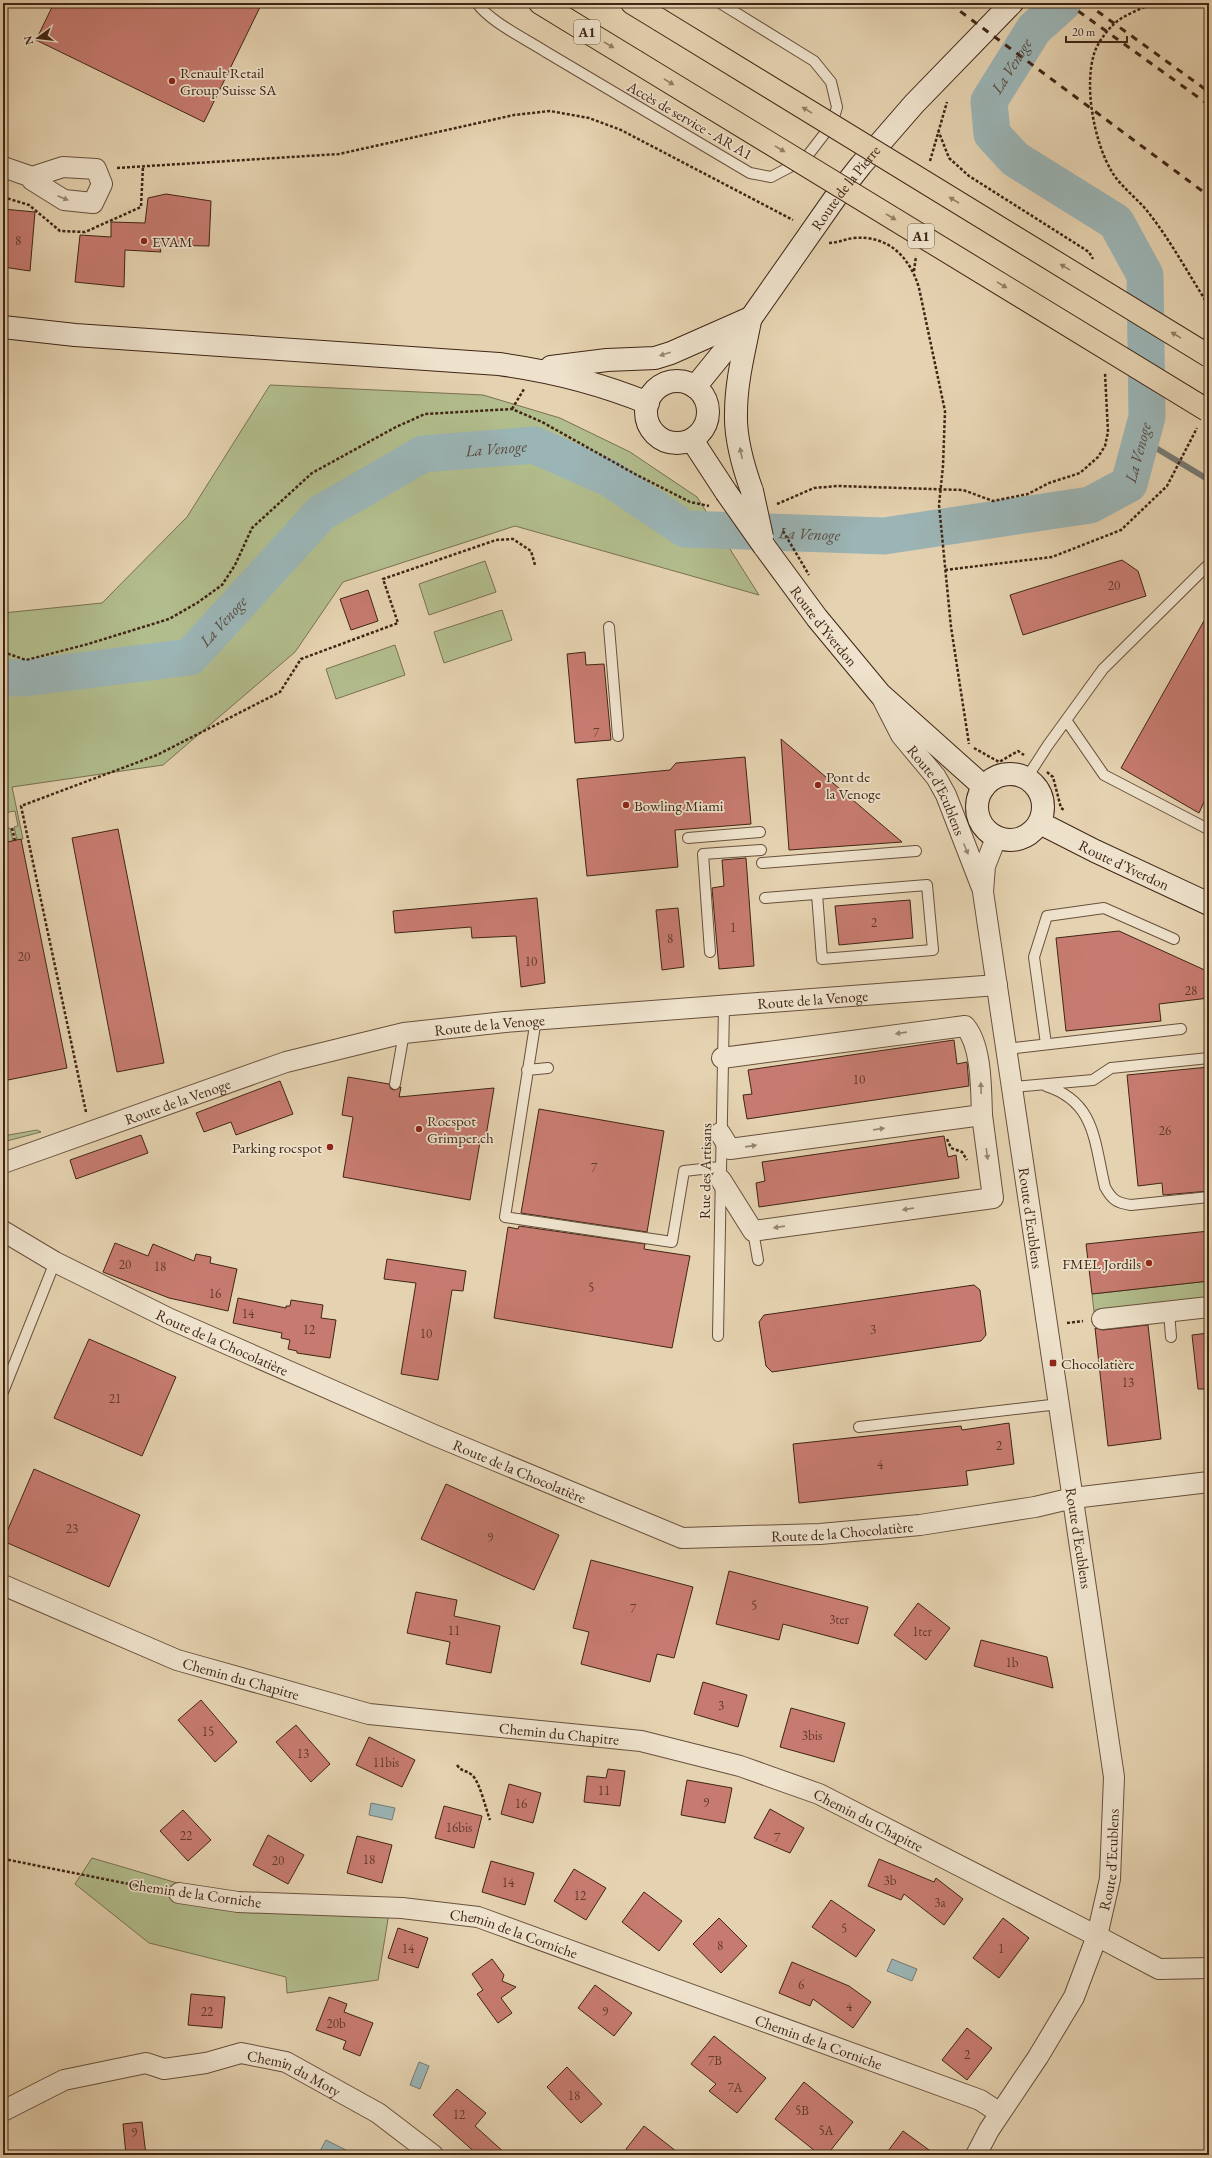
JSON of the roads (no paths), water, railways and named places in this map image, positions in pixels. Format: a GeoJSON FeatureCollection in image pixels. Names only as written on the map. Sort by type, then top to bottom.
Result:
{"type":"FeatureCollection","features":[{"type":"Feature","properties":{"kind":"highway","name":"A1"},"geometry":{"type":"LineString","coordinates":[[540,3],[1205,415]]}},
{"type":"Feature","properties":{"kind":"highway"},"geometry":{"type":"LineString","coordinates":[[632,3],[1209,356]]}},
{"type":"Feature","properties":{"kind":"main road","name":"Route de la Pierre"},"geometry":{"type":"LineString","coordinates":[[695,387],[751,318],[835,198],[887,134],[1012,3]]}},
{"type":"Feature","properties":{"kind":"main road"},"geometry":{"type":"LineString","coordinates":[[536,369],[607,360],[655,358],[671,353],[751,318]]}},
{"type":"Feature","properties":{"kind":"main road"},"geometry":{"type":"LineString","coordinates":[[751,318],[737,388],[736,414],[742,458],[752,491],[764,546]]}},
{"type":"Feature","properties":{"kind":"main road"},"geometry":{"type":"LineString","coordinates":[[3,327],[75,334],[468,362],[536,369],[603,386],[648,403]]}},
{"type":"Feature","properties":{"kind":"main road"},"geometry":{"type":"LineString","coordinates":[[683,381],[695,387],[706,399],[708,417],[705,426],[692,440],[683,443],[673,443],[663,440],[655,434],[646,417],[648,403],[656,389],[664,384],[683,381]]}},
{"type":"Feature","properties":{"kind":"main road","name":"Route d'Yverdon"},"geometry":{"type":"LineString","coordinates":[[692,440],[764,546],[806,582],[880,694],[984,787]]}},
{"type":"Feature","properties":{"kind":"main road"},"geometry":{"type":"LineString","coordinates":[[1031,771],[1034,785],[1040,793],[1043,808],[1040,823],[1026,837],[1006,840],[996,838],[986,830],[980,821],[977,809],[978,797],[984,787],[991,780],[1004,775],[1018,775],[1031,771]]}},
{"type":"Feature","properties":{"kind":"main road","name":"Route d'Yverdon"},"geometry":{"type":"LineString","coordinates":[[1040,823],[1094,851],[1209,904]]}},
{"type":"Feature","properties":{"kind":"street"},"geometry":{"type":"LineString","coordinates":[[3,167],[32,177],[63,167],[96,169],[102,184],[93,203],[64,200],[32,180],[32,177]]}},
{"type":"Feature","properties":{"kind":"street","name":"Route d'Ecublens"},"geometry":{"type":"LineString","coordinates":[[880,694],[901,735],[936,777],[946,795],[983,892],[1114,1777],[1110,1879],[1098,1936],[1074,1997],[1038,2056],[1000,2113],[976,2155]]}},
{"type":"Feature","properties":{"kind":"street","name":"Route d'Ecublens"},"geometry":{"type":"LineString","coordinates":[[983,892],[985,866],[996,838]]}},
{"type":"Feature","properties":{"kind":"street","name":"Route de la Venoge"},"geometry":{"type":"LineString","coordinates":[[3,1163],[286,1062],[404,1033],[536,1019],[997,985]]}},
{"type":"Feature","properties":{"kind":"street"},"geometry":{"type":"LineString","coordinates":[[720,1174],[753,1231],[993,1198],[982,1115],[981,1082],[973,1036],[965,1026],[722,1058]]}},
{"type":"Feature","properties":{"kind":"street"},"geometry":{"type":"LineString","coordinates":[[720,1133],[730,1149],[982,1115]]}},
{"type":"Feature","properties":{"kind":"street","name":"Route de la Chocolatière"},"geometry":{"type":"LineString","coordinates":[[3,1231],[55,1262],[170,1319],[434,1435],[682,1538],[820,1534],[920,1525],[1035,1507],[1073,1498],[1209,1482]]}},
{"type":"Feature","properties":{"kind":"street"},"geometry":{"type":"LineString","coordinates":[[1102,1319],[1209,1307]]}},
{"type":"Feature","properties":{"kind":"street","name":"Chemin du Chapitre"},"geometry":{"type":"LineString","coordinates":[[3,1585],[177,1660],[369,1714],[641,1741],[740,1766],[819,1794],[1098,1936],[1159,1969],[1209,1968]]}},
{"type":"Feature","properties":{"kind":"street","name":"Chemin de la Corniche"},"geometry":{"type":"LineString","coordinates":[[179,1893],[238,1902],[402,1908],[478,1917],[980,2100],[1000,2113]]}},
{"type":"Feature","properties":{"kind":"street","name":"Chemin du Moty"},"geometry":{"type":"LineString","coordinates":[[3,2111],[64,2080],[146,2063],[164,2069],[206,2063],[241,2053],[286,2062],[369,2108],[433,2155]]}},
{"type":"Feature","properties":{"kind":"lane","name":"Accès de service - AR A1"},"geometry":{"type":"LineString","coordinates":[[477,3],[481,9],[509,28],[613,93],[750,173],[771,177],[806,159],[832,124],[837,107],[831,82],[814,61],[720,3]]}},
{"type":"Feature","properties":{"kind":"lane"},"geometry":{"type":"LineString","coordinates":[[1031,771],[1103,669],[1209,564]]}},
{"type":"Feature","properties":{"kind":"lane"},"geometry":{"type":"LineString","coordinates":[[609,627],[618,736]]}},
{"type":"Feature","properties":{"kind":"lane"},"geometry":{"type":"LineString","coordinates":[[1066,720],[1104,775],[1206,828],[1209,823]]}},
{"type":"Feature","properties":{"kind":"lane"},"geometry":{"type":"LineString","coordinates":[[688,838],[760,832]]}},
{"type":"Feature","properties":{"kind":"lane"},"geometry":{"type":"LineString","coordinates":[[710,952],[703,854],[761,850]]}},
{"type":"Feature","properties":{"kind":"lane"},"geometry":{"type":"LineString","coordinates":[[762,863],[916,851]]}},
{"type":"Feature","properties":{"kind":"lane"},"geometry":{"type":"LineString","coordinates":[[765,898],[927,885],[933,950],[822,959],[817,894]]}},
{"type":"Feature","properties":{"kind":"lane"},"geometry":{"type":"LineString","coordinates":[[1046,1044],[1034,956],[1047,916],[1104,908],[1174,939]]}},
{"type":"Feature","properties":{"kind":"lane","name":"Rue des Artisans"},"geometry":{"type":"LineString","coordinates":[[718,1336],[720,1133],[724,1006]]}},
{"type":"Feature","properties":{"kind":"lane"},"geometry":{"type":"LineString","coordinates":[[536,1019],[505,1218],[672,1242],[684,1172],[720,1174]]}},
{"type":"Feature","properties":{"kind":"lane"},"geometry":{"type":"LineString","coordinates":[[1006,1049],[1181,1029]]}},
{"type":"Feature","properties":{"kind":"lane"},"geometry":{"type":"LineString","coordinates":[[395,1084],[404,1033]]}},
{"type":"Feature","properties":{"kind":"lane"},"geometry":{"type":"LineString","coordinates":[[1012,1087],[1046,1086],[1093,1080],[1111,1068],[1209,1058]]}},
{"type":"Feature","properties":{"kind":"lane"},"geometry":{"type":"LineString","coordinates":[[527,1070],[548,1068]]}},
{"type":"Feature","properties":{"kind":"lane"},"geometry":{"type":"LineString","coordinates":[[1046,1086],[1061,1091],[1077,1102],[1088,1117],[1105,1187],[1111,1197],[1119,1204],[1131,1205],[1209,1197]]}},
{"type":"Feature","properties":{"kind":"lane"},"geometry":{"type":"LineString","coordinates":[[753,1231],[758,1260]]}},
{"type":"Feature","properties":{"kind":"lane"},"geometry":{"type":"LineString","coordinates":[[3,1392],[55,1262]]}},
{"type":"Feature","properties":{"kind":"lane"},"geometry":{"type":"LineString","coordinates":[[1169,1312],[1172,1337]]}},
{"type":"Feature","properties":{"kind":"lane"},"geometry":{"type":"LineString","coordinates":[[859,1427],[1059,1404]]}},
{"type":"Feature","properties":{"kind":"water"},"geometry":{"type":"Polygon","coordinates":[[[371,1803],[395,1808],[392,1820],[369,1815],[371,1803]]]}},
{"type":"Feature","properties":{"kind":"water"},"geometry":{"type":"Polygon","coordinates":[[[892,1959],[917,1969],[912,1981],[887,1971],[892,1959]]]}},
{"type":"Feature","properties":{"kind":"water"},"geometry":{"type":"Polygon","coordinates":[[[419,2062],[429,2066],[420,2089],[410,2085],[419,2062]]]}},
{"type":"Feature","properties":{"kind":"water"},"geometry":{"type":"Polygon","coordinates":[[[326,2140],[354,2155],[329,2155],[320,2151],[326,2140]]]}},
{"type":"Feature","properties":{"kind":"waterway","name":"La Venoge"},"geometry":{"type":"LineString","coordinates":[[3,678],[24,678],[190,657],[321,513],[423,454],[534,445],[609,478],[685,529],[884,536],[1090,505],[1129,484],[1147,417],[1145,275],[1116,222],[1015,159],[992,134],[989,101],[1034,29],[1063,3]]}},
{"type":"Feature","properties":{"kind":"waterway"},"geometry":{"type":"LineString","coordinates":[[1141,439],[1209,480]]}},
{"type":"Feature","properties":{"kind":"railway"},"geometry":{"type":"LineString","coordinates":[[949,3],[1209,196]]}},
{"type":"Feature","properties":{"kind":"railway"},"geometry":{"type":"LineString","coordinates":[[1067,3],[1209,105]]}},
{"type":"Feature","properties":{"kind":"railway"},"geometry":{"type":"LineString","coordinates":[[1086,3],[1209,92]]}},
{"type":"Feature","properties":{"kind":"place","name":"Renault Retail Group Suisse SA"},"geometry":{"type":"Point","coordinates":[172,81]}},
{"type":"Feature","properties":{"kind":"place","name":"EVAM"},"geometry":{"type":"Point","coordinates":[144,241]}},
{"type":"Feature","properties":{"kind":"place","name":"Pont de la Venoge"},"geometry":{"type":"Point","coordinates":[818,785]}},
{"type":"Feature","properties":{"kind":"place","name":"Bowling Miami"},"geometry":{"type":"Point","coordinates":[626,805]}},
{"type":"Feature","properties":{"kind":"place","name":"Rocspot Grimper.ch"},"geometry":{"type":"Point","coordinates":[419,1129]}},
{"type":"Feature","properties":{"kind":"place","name":"Parking rocspot"},"geometry":{"type":"Point","coordinates":[330,1147]}},
{"type":"Feature","properties":{"kind":"place","name":"FMEL Jordils"},"geometry":{"type":"Point","coordinates":[1149,1263]}},
{"type":"Feature","properties":{"kind":"place","name":"Chocolatière"},"geometry":{"type":"Point","coordinates":[1053,1363]}}]}
